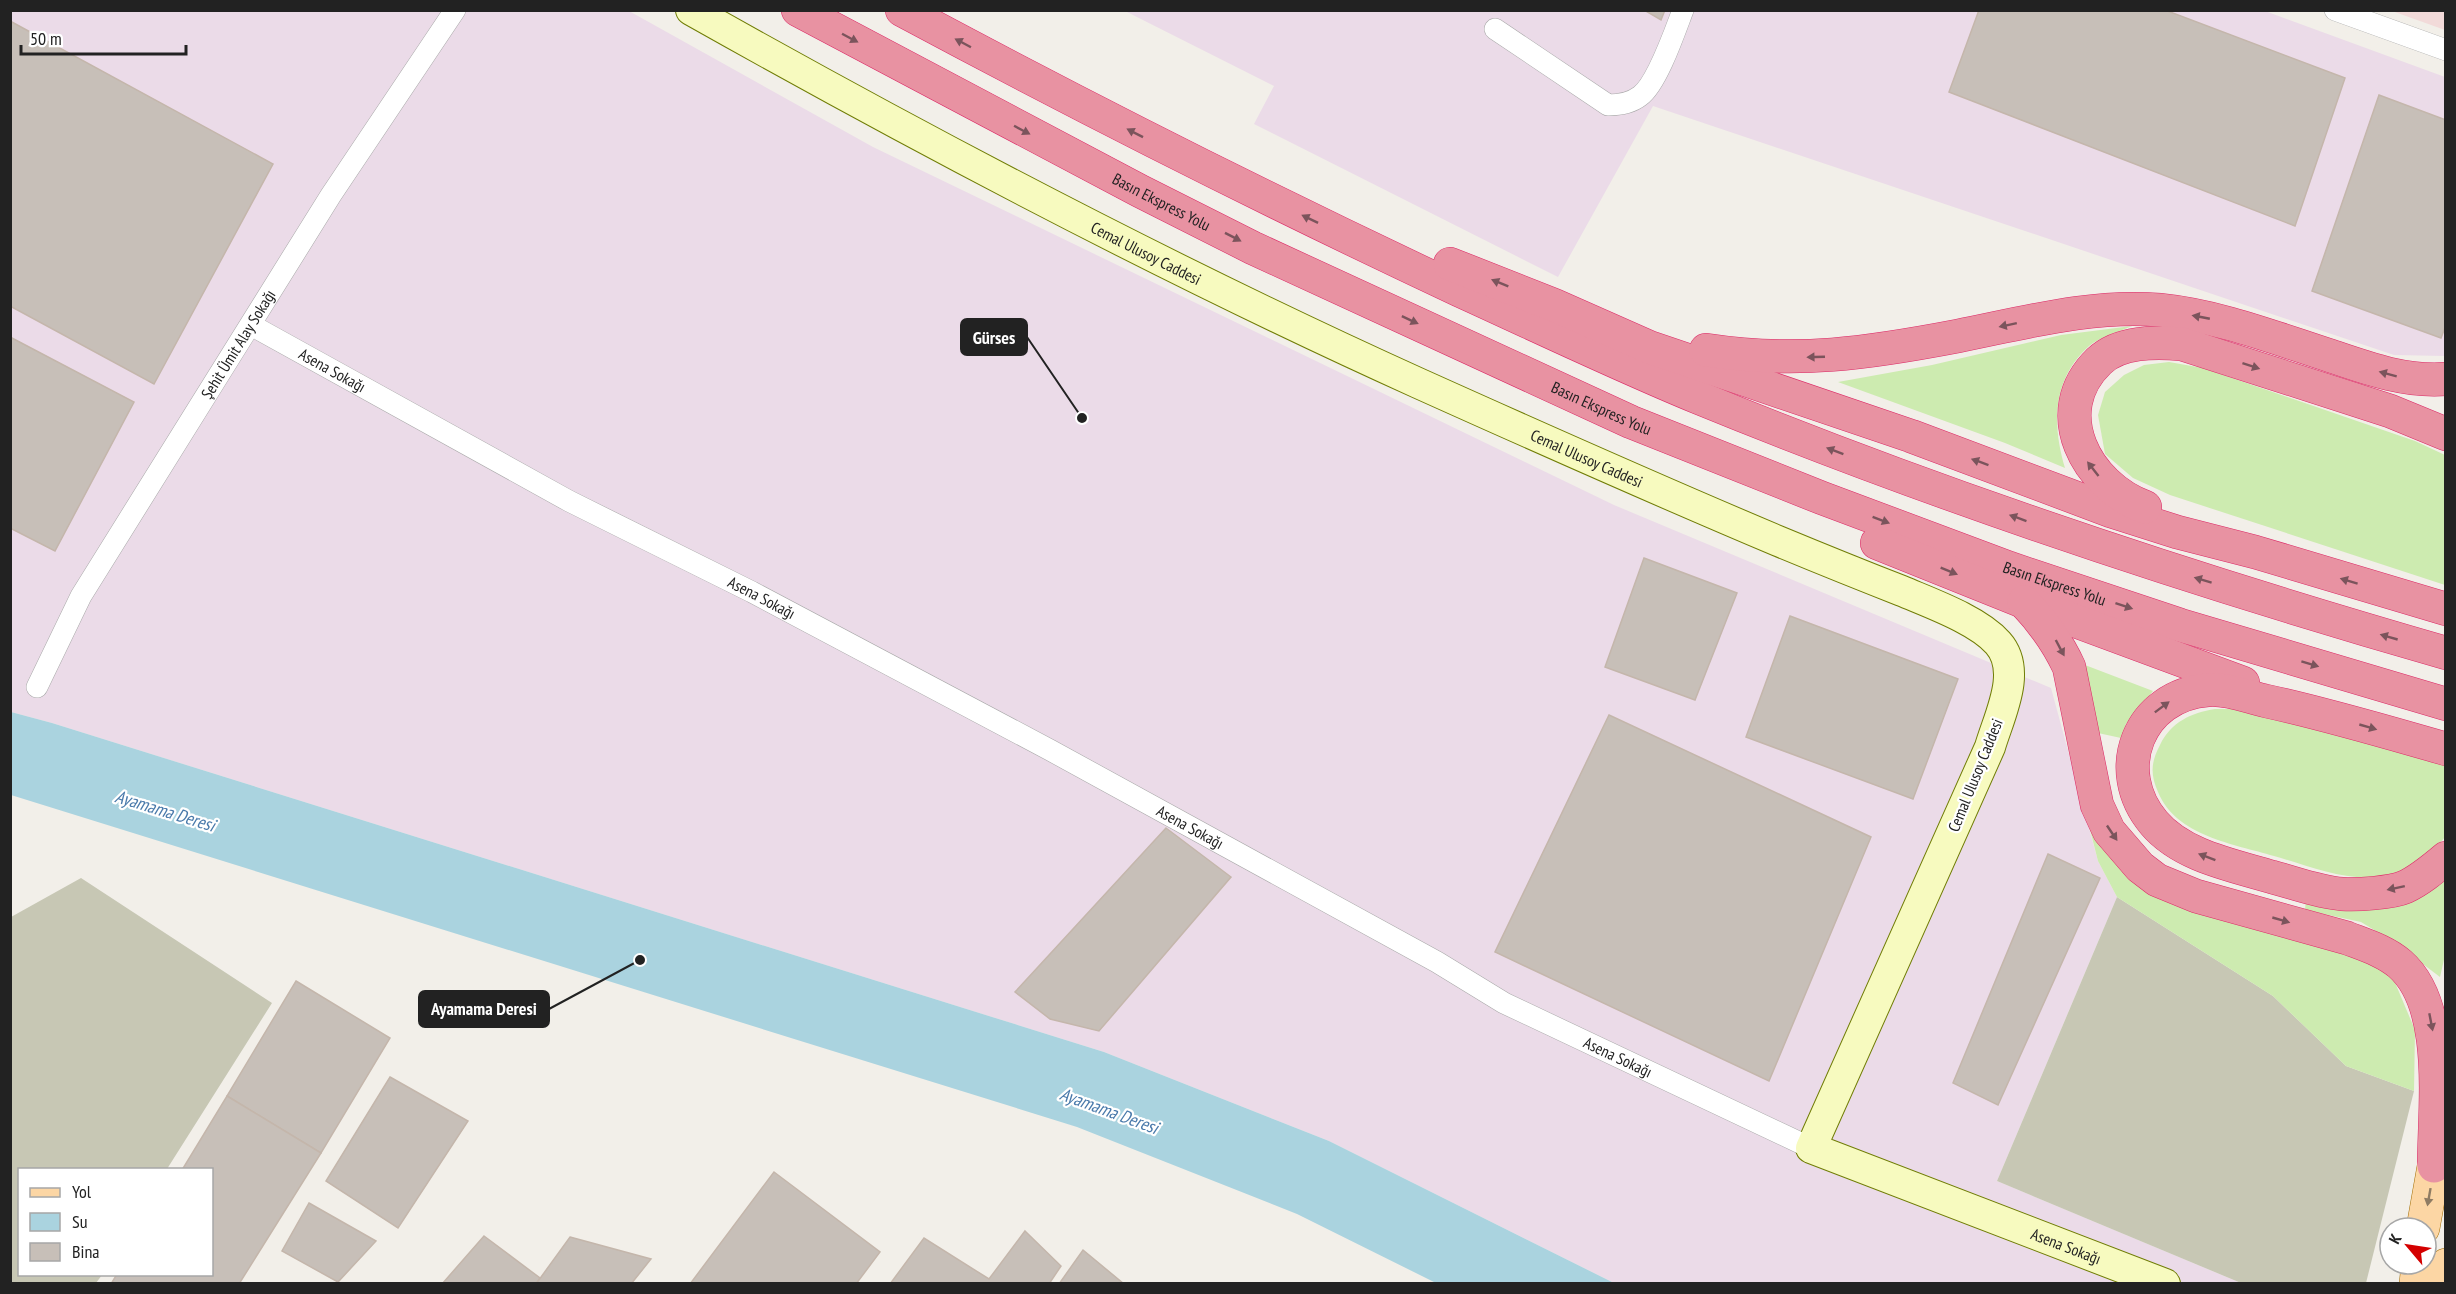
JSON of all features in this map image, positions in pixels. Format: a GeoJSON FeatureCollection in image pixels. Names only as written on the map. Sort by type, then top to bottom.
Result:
{"type":"FeatureCollection","features":[{"type":"Feature","properties":{"kind":"highway","name":"Basın Ekspress Yolu"},"geometry":{"type":"LineString","coordinates":[[798,10],[1058,148],[1243,242],[1631,422],[1822,498],[2009,568],[2180,625],[2445,704]]}},
{"type":"Feature","properties":{"kind":"highway"},"geometry":{"type":"LineString","coordinates":[[902,10],[1176,154],[1541,328],[1695,396],[1936,489],[2176,572],[2445,653]]}},
{"type":"Feature","properties":{"kind":"highway"},"geometry":{"type":"LineString","coordinates":[[1363,244],[1442,261],[1554,305],[1649,347],[1911,436],[2111,511],[2445,609]]}},
{"type":"Feature","properties":{"kind":"highway"},"geometry":{"type":"LineString","coordinates":[[1554,305],[1685,346],[1748,357],[1779,358],[1824,357],[1885,349],[2083,312],[2160,310],[2205,317],[2392,376],[2424,381],[2445,379]]}},
{"type":"Feature","properties":{"kind":"highway"},"geometry":{"type":"LineString","coordinates":[[2255,552],[2206,529],[2133,503],[2115,492],[2098,476],[2084,457],[2077,439],[2075,419],[2084,380],[2100,360],[2123,348],[2153,342],[2182,344],[2390,411],[2445,434]]}},
{"type":"Feature","properties":{"kind":"highway"},"geometry":{"type":"LineString","coordinates":[[1631,422],[1695,465],[1744,488],[2024,602],[2312,711]]}},
{"type":"Feature","properties":{"kind":"highway"},"geometry":{"type":"LineString","coordinates":[[2024,602],[2044,622],[2064,656],[2076,693],[2087,764],[2097,805],[2109,831],[2140,867],[2157,879],[2196,896],[2347,938],[2388,956],[2411,976],[2422,993],[2429,1012],[2433,1036],[2434,1166]]}},
{"type":"Feature","properties":{"kind":"highway"},"geometry":{"type":"LineString","coordinates":[[2445,748],[2312,711],[2211,689],[2187,693],[2159,706],[2142,728],[2133,753],[2133,778],[2141,802],[2154,823],[2184,847],[2209,858],[2314,889],[2343,894],[2404,888],[2428,873],[2445,858]]}},
{"type":"Feature","properties":{"kind":"main road","name":"Cemal Ulusoy Caddesi"},"geometry":{"type":"LineString","coordinates":[[692,10],[793,67],[1033,195],[1227,294],[1515,426],[1948,611],[1998,643],[2008,661],[2010,677],[1990,747],[1811,1148]]}},
{"type":"Feature","properties":{"kind":"main road"},"geometry":{"type":"LineString","coordinates":[[2425,1216],[2445,1102]]}},
{"type":"Feature","properties":{"kind":"main road","name":"Asena Sokağı"},"geometry":{"type":"LineString","coordinates":[[1811,1148],[2158,1282]]}},
{"type":"Feature","properties":{"kind":"main road"},"geometry":{"type":"LineString","coordinates":[[2442,1284],[2445,1265]]}},
{"type":"Feature","properties":{"kind":"street","name":"Şehit Ümit Alay Sokağı"},"geometry":{"type":"LineString","coordinates":[[37,687],[81,596],[331,195],[455,10]]}},
{"type":"Feature","properties":{"kind":"street"},"geometry":{"type":"LineString","coordinates":[[1495,29],[1608,105],[1621,105],[1641,96],[1663,62],[1683,10]]}},
{"type":"Feature","properties":{"kind":"street"},"geometry":{"type":"LineString","coordinates":[[2335,10],[2445,50]]}},
{"type":"Feature","properties":{"kind":"street","name":"Asena Sokağı"},"geometry":{"type":"LineString","coordinates":[[251,325],[568,501],[752,592],[1050,750],[1437,962],[1503,1003],[1811,1148]]}},
{"type":"Feature","properties":{"kind":"shaded area"},"geometry":{"type":"Polygon","coordinates":[[[10,11],[629,11],[873,147],[1614,505],[2051,688],[2098,861],[2117,897],[1997,1181],[2241,1283],[1614,1283],[1329,1141],[1104,1052],[11,712],[10,11]]]}},
{"type":"Feature","properties":{"kind":"shaded area"},"geometry":{"type":"Polygon","coordinates":[[[1125,11],[2265,11],[2445,77],[2445,356],[2394,355],[1653,106],[1558,277],[1254,124],[1274,86],[1125,11]]]}},
{"type":"Feature","properties":{"kind":"shaded area"},"geometry":{"type":"Polygon","coordinates":[[[2392,11],[2445,11],[2445,30],[2392,11]]]}},
{"type":"Feature","properties":{"kind":"shaded area"},"geometry":{"type":"Polygon","coordinates":[[[81,878],[272,1003],[168,1168],[18,1168],[18,1276],[101,1276],[96,1283],[11,1283],[11,917],[81,878]]]}},
{"type":"Feature","properties":{"kind":"shaded area"},"geometry":{"type":"Polygon","coordinates":[[[2117,897],[2273,996],[2346,1066],[2414,1091],[2383,1216],[2378,1216],[2378,1235],[2366,1283],[2241,1283],[1997,1181],[2117,897]]]}},
{"type":"Feature","properties":{"kind":"green space"},"geometry":{"type":"Polygon","coordinates":[[[2132,326],[2093,343],[2077,359],[2068,373],[2058,403],[2057,419],[2065,468],[2005,443],[1838,382],[1932,365],[2061,335],[2132,326]]]}},
{"type":"Feature","properties":{"kind":"green space"},"geometry":{"type":"Polygon","coordinates":[[[2169,362],[2203,368],[2415,441],[2445,455],[2445,585],[2170,495],[2133,478],[2105,454],[2098,415],[2105,392],[2124,375],[2144,365],[2169,362]]]}},
{"type":"Feature","properties":{"kind":"green space"},"geometry":{"type":"Polygon","coordinates":[[[2085,665],[2153,691],[2126,724],[2121,738],[2098,733],[2085,665]]]}},
{"type":"Feature","properties":{"kind":"green space"},"geometry":{"type":"Polygon","coordinates":[[[2215,709],[2236,709],[2445,763],[2445,837],[2433,850],[2410,866],[2394,874],[2371,878],[2329,872],[2224,842],[2192,828],[2178,819],[2158,792],[2155,786],[2153,763],[2157,751],[2170,730],[2190,716],[2215,709]]]}},
{"type":"Feature","properties":{"kind":"green space"},"geometry":{"type":"Polygon","coordinates":[[[2086,814],[2108,851],[2341,945],[2391,973],[2415,1030],[2414,1091],[2346,1066],[2273,996],[2117,897],[2098,861],[2086,814]]]}},
{"type":"Feature","properties":{"kind":"green space"},"geometry":{"type":"Polygon","coordinates":[[[2445,873],[2446,951],[2440,977],[2394,942],[2361,922],[2305,910],[2306,898],[2350,908],[2398,907],[2433,886],[2445,873]]]}},
{"type":"Feature","properties":{"kind":"water"},"geometry":{"type":"Polygon","coordinates":[[[11,712],[1104,1052],[1329,1141],[1614,1283],[1436,1283],[1297,1214],[1077,1127],[11,795],[11,712]]]}},
{"type":"Feature","properties":{"kind":"building"},"geometry":{"type":"Polygon","coordinates":[[[1644,10],[1665,10],[1661,20],[1644,10]]]}},
{"type":"Feature","properties":{"kind":"building"},"geometry":{"type":"Polygon","coordinates":[[[1979,10],[2165,10],[2345,78],[2295,226],[1949,92],[1979,10]]]}},
{"type":"Feature","properties":{"kind":"building"},"geometry":{"type":"Polygon","coordinates":[[[10,21],[273,164],[154,384],[10,306],[10,21]]]}},
{"type":"Feature","properties":{"kind":"building"},"geometry":{"type":"Polygon","coordinates":[[[2379,95],[2446,120],[2446,325],[2441,338],[2312,291],[2379,95]]]}},
{"type":"Feature","properties":{"kind":"building"},"geometry":{"type":"Polygon","coordinates":[[[10,337],[134,402],[55,551],[10,528],[10,337]]]}},
{"type":"Feature","properties":{"kind":"building"},"geometry":{"type":"Polygon","coordinates":[[[1644,558],[1737,593],[1695,700],[1605,667],[1644,558]]]}},
{"type":"Feature","properties":{"kind":"building"},"geometry":{"type":"Polygon","coordinates":[[[1790,616],[1958,679],[1913,799],[1746,737],[1790,616]]]}},
{"type":"Feature","properties":{"kind":"building"},"geometry":{"type":"Polygon","coordinates":[[[1609,715],[1871,837],[1769,1081],[1495,952],[1609,715]]]}},
{"type":"Feature","properties":{"kind":"building"},"geometry":{"type":"Polygon","coordinates":[[[1166,828],[1231,877],[1099,1031],[1050,1019],[1015,992],[1166,828]]]}},
{"type":"Feature","properties":{"kind":"building"},"geometry":{"type":"Polygon","coordinates":[[[2048,854],[2100,878],[1998,1105],[1953,1083],[2048,854]]]}},
{"type":"Feature","properties":{"kind":"building"},"geometry":{"type":"Polygon","coordinates":[[[296,981],[390,1038],[321,1153],[227,1096],[296,981]]]}},
{"type":"Feature","properties":{"kind":"building"},"geometry":{"type":"Polygon","coordinates":[[[390,1077],[468,1121],[398,1228],[326,1181],[390,1077]]]}},
{"type":"Feature","properties":{"kind":"building"},"geometry":{"type":"Polygon","coordinates":[[[227,1096],[321,1153],[239,1284],[111,1284],[116,1276],[213,1276],[213,1168],[183,1168],[227,1096]]]}},
{"type":"Feature","properties":{"kind":"building"},"geometry":{"type":"Polygon","coordinates":[[[774,1172],[880,1252],[856,1284],[690,1284],[774,1172]]]}},
{"type":"Feature","properties":{"kind":"building"},"geometry":{"type":"Polygon","coordinates":[[[309,1203],[376,1241],[338,1282],[282,1251],[309,1203]]]}},
{"type":"Feature","properties":{"kind":"building"},"geometry":{"type":"Polygon","coordinates":[[[1025,1231],[1061,1266],[1049,1284],[890,1284],[924,1238],[989,1279],[1025,1231]]]}},
{"type":"Feature","properties":{"kind":"building"},"geometry":{"type":"Polygon","coordinates":[[[484,1236],[540,1278],[536,1284],[442,1284],[484,1236]]]}},
{"type":"Feature","properties":{"kind":"building"},"geometry":{"type":"Polygon","coordinates":[[[570,1237],[651,1259],[631,1284],[536,1284],[570,1237]]]}},
{"type":"Feature","properties":{"kind":"building"},"geometry":{"type":"Polygon","coordinates":[[[1083,1250],[1124,1284],[1059,1284],[1083,1250]]]}},
{"type":"Feature","properties":{"kind":"place","name":"Gürses"},"geometry":{"type":"Point","coordinates":[1082,418]}},
{"type":"Feature","properties":{"kind":"place","name":"Ayamama Deresi"},"geometry":{"type":"Point","coordinates":[640,960]}}]}
